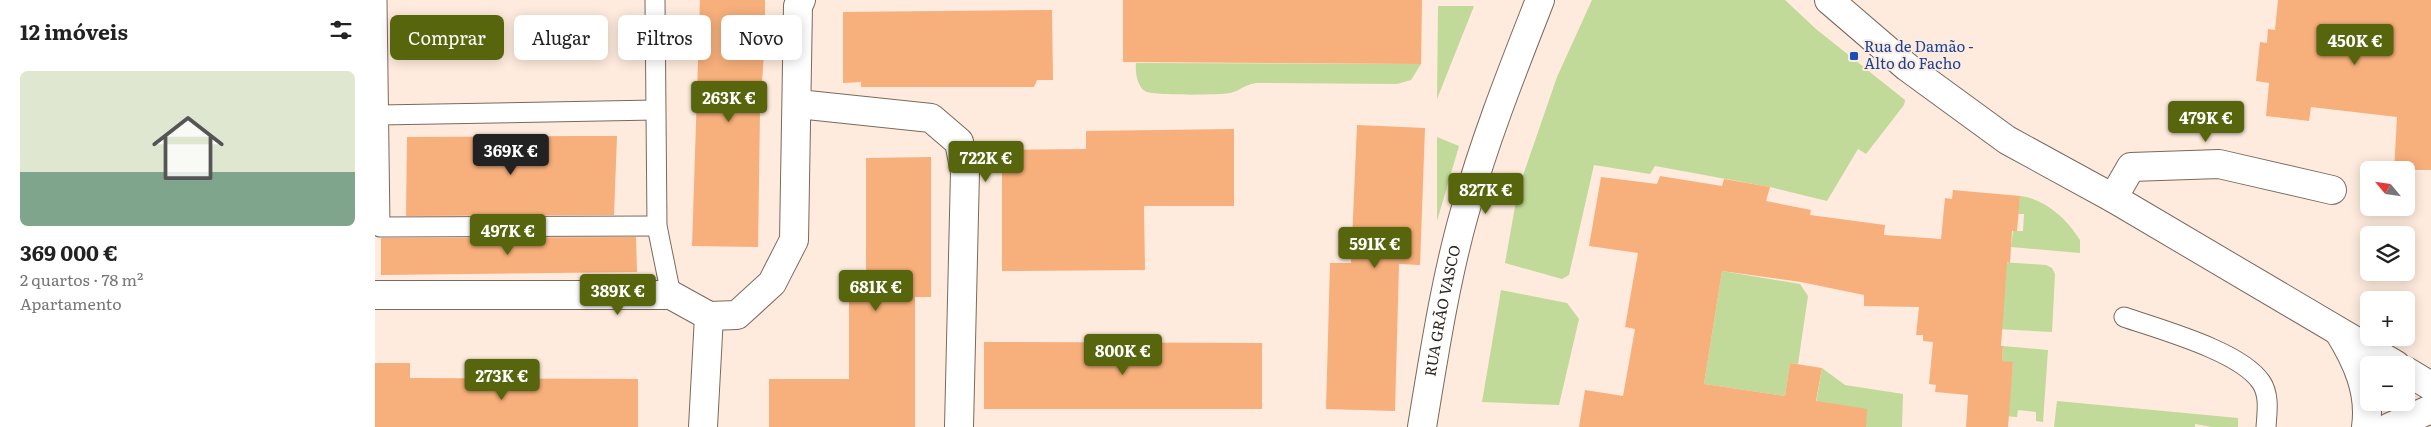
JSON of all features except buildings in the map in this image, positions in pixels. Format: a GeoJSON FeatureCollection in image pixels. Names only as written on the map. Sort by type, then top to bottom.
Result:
{"type":"FeatureCollection","features":[{"type":"Feature","properties":{"kind":"street"},"geometry":{"type":"LineString","coordinates":[[375,295],[671,295],[709,316],[737,316],[772,283],[794,240],[798,104],[798,6],[801,0]]}},
{"type":"Feature","properties":{"kind":"street","name":"RUA GRÃO VASCO"},"geometry":{"type":"LineString","coordinates":[[1422,427],[1437,334],[1465,212],[1500,102],[1540,0]]}},
{"type":"Feature","properties":{"kind":"street"},"geometry":{"type":"LineString","coordinates":[[1829,0],[1907,67],[2007,140],[2113,198],[2380,356]]}},
{"type":"Feature","properties":{"kind":"street"},"geometry":{"type":"LineString","coordinates":[[798,104],[931,118],[959,142],[965,172],[959,427]]}},
{"type":"Feature","properties":{"kind":"street"},"geometry":{"type":"LineString","coordinates":[[2113,198],[2131,167],[2219,164],[2332,190]]}},
{"type":"Feature","properties":{"kind":"street"},"geometry":{"type":"LineString","coordinates":[[703,427],[709,316]]}},
{"type":"Feature","properties":{"kind":"street"},"geometry":{"type":"LineString","coordinates":[[2339,332],[2360,370],[2366,394],[2366,427]]}},
{"type":"Feature","properties":{"kind":"street"},"geometry":{"type":"LineString","coordinates":[[2415,376],[2431,386]]}},
{"type":"Feature","properties":{"kind":"street"},"geometry":{"type":"LineString","coordinates":[[2390,427],[2431,409]]}},
{"type":"Feature","properties":{"kind":"lane"},"geometry":{"type":"LineString","coordinates":[[377,0],[380,228],[657,226]]}},
{"type":"Feature","properties":{"kind":"lane"},"geometry":{"type":"LineString","coordinates":[[655,0],[657,226],[671,295]]}},
{"type":"Feature","properties":{"kind":"lane"},"geometry":{"type":"LineString","coordinates":[[379,115],[655,110]]}},
{"type":"Feature","properties":{"kind":"lane"},"geometry":{"type":"LineString","coordinates":[[2125,316],[2231,356],[2247,368],[2262,383],[2268,404],[2266,427]]}},
{"type":"Feature","properties":{"kind":"green space"},"geometry":{"type":"Polygon","coordinates":[[[1592,0],[1785,0],[1816,29],[1905,100],[1904,105],[1866,154],[1858,149],[1827,201],[1770,187],[1655,166],[1650,174],[1594,165],[1569,275],[1562,279],[1505,263],[1518,190],[1557,77],[1592,0]]]}},
{"type":"Feature","properties":{"kind":"green space"},"geometry":{"type":"Polygon","coordinates":[[[1438,6],[1474,6],[1437,99],[1438,6]]]}},
{"type":"Feature","properties":{"kind":"green space"},"geometry":{"type":"Polygon","coordinates":[[[1136,63],[1421,64],[1411,80],[1397,84],[1256,83],[1230,93],[1186,95],[1159,94],[1145,91],[1138,82],[1136,63]]]}},
{"type":"Feature","properties":{"kind":"green space"},"geometry":{"type":"Polygon","coordinates":[[[1437,137],[1459,146],[1437,221],[1437,137]]]}},
{"type":"Feature","properties":{"kind":"green space"},"geometry":{"type":"Polygon","coordinates":[[[2020,196],[2038,201],[2055,211],[2080,240],[2080,253],[2011,247],[2013,231],[2023,231],[2024,214],[2018,214],[2020,196]]]}},
{"type":"Feature","properties":{"kind":"green space"},"geometry":{"type":"Polygon","coordinates":[[[2001,262],[2046,265],[2052,268],[2055,274],[2052,332],[1996,329],[2001,262]]]}},
{"type":"Feature","properties":{"kind":"green space"},"geometry":{"type":"Polygon","coordinates":[[[1722,271],[1800,284],[1808,296],[1798,364],[1790,363],[1785,396],[1704,384],[1722,271]]]}},
{"type":"Feature","properties":{"kind":"green space"},"geometry":{"type":"Polygon","coordinates":[[[1501,290],[1567,303],[1579,319],[1559,405],[1482,402],[1501,290]]]}},
{"type":"Feature","properties":{"kind":"green space"},"geometry":{"type":"Polygon","coordinates":[[[2003,346],[2048,350],[2043,422],[2036,421],[2036,412],[2018,410],[2017,417],[2002,416],[2011,382],[2013,363],[2002,361],[2003,346]]]}},
{"type":"Feature","properties":{"kind":"green space"},"geometry":{"type":"Polygon","coordinates":[[[1822,368],[1845,385],[1903,394],[1902,427],[1812,427],[1822,368]]]}},
{"type":"Feature","properties":{"kind":"green space"},"geometry":{"type":"Polygon","coordinates":[[[2057,401],[2238,418],[2238,427],[2212,427],[2195,424],[2195,427],[2054,427],[2057,401]]]}},
{"type":"Feature","properties":{"kind":"place","name":"Rua de Damão - Alto do Facho"},"geometry":{"type":"Point","coordinates":[1854,56]}}]}
